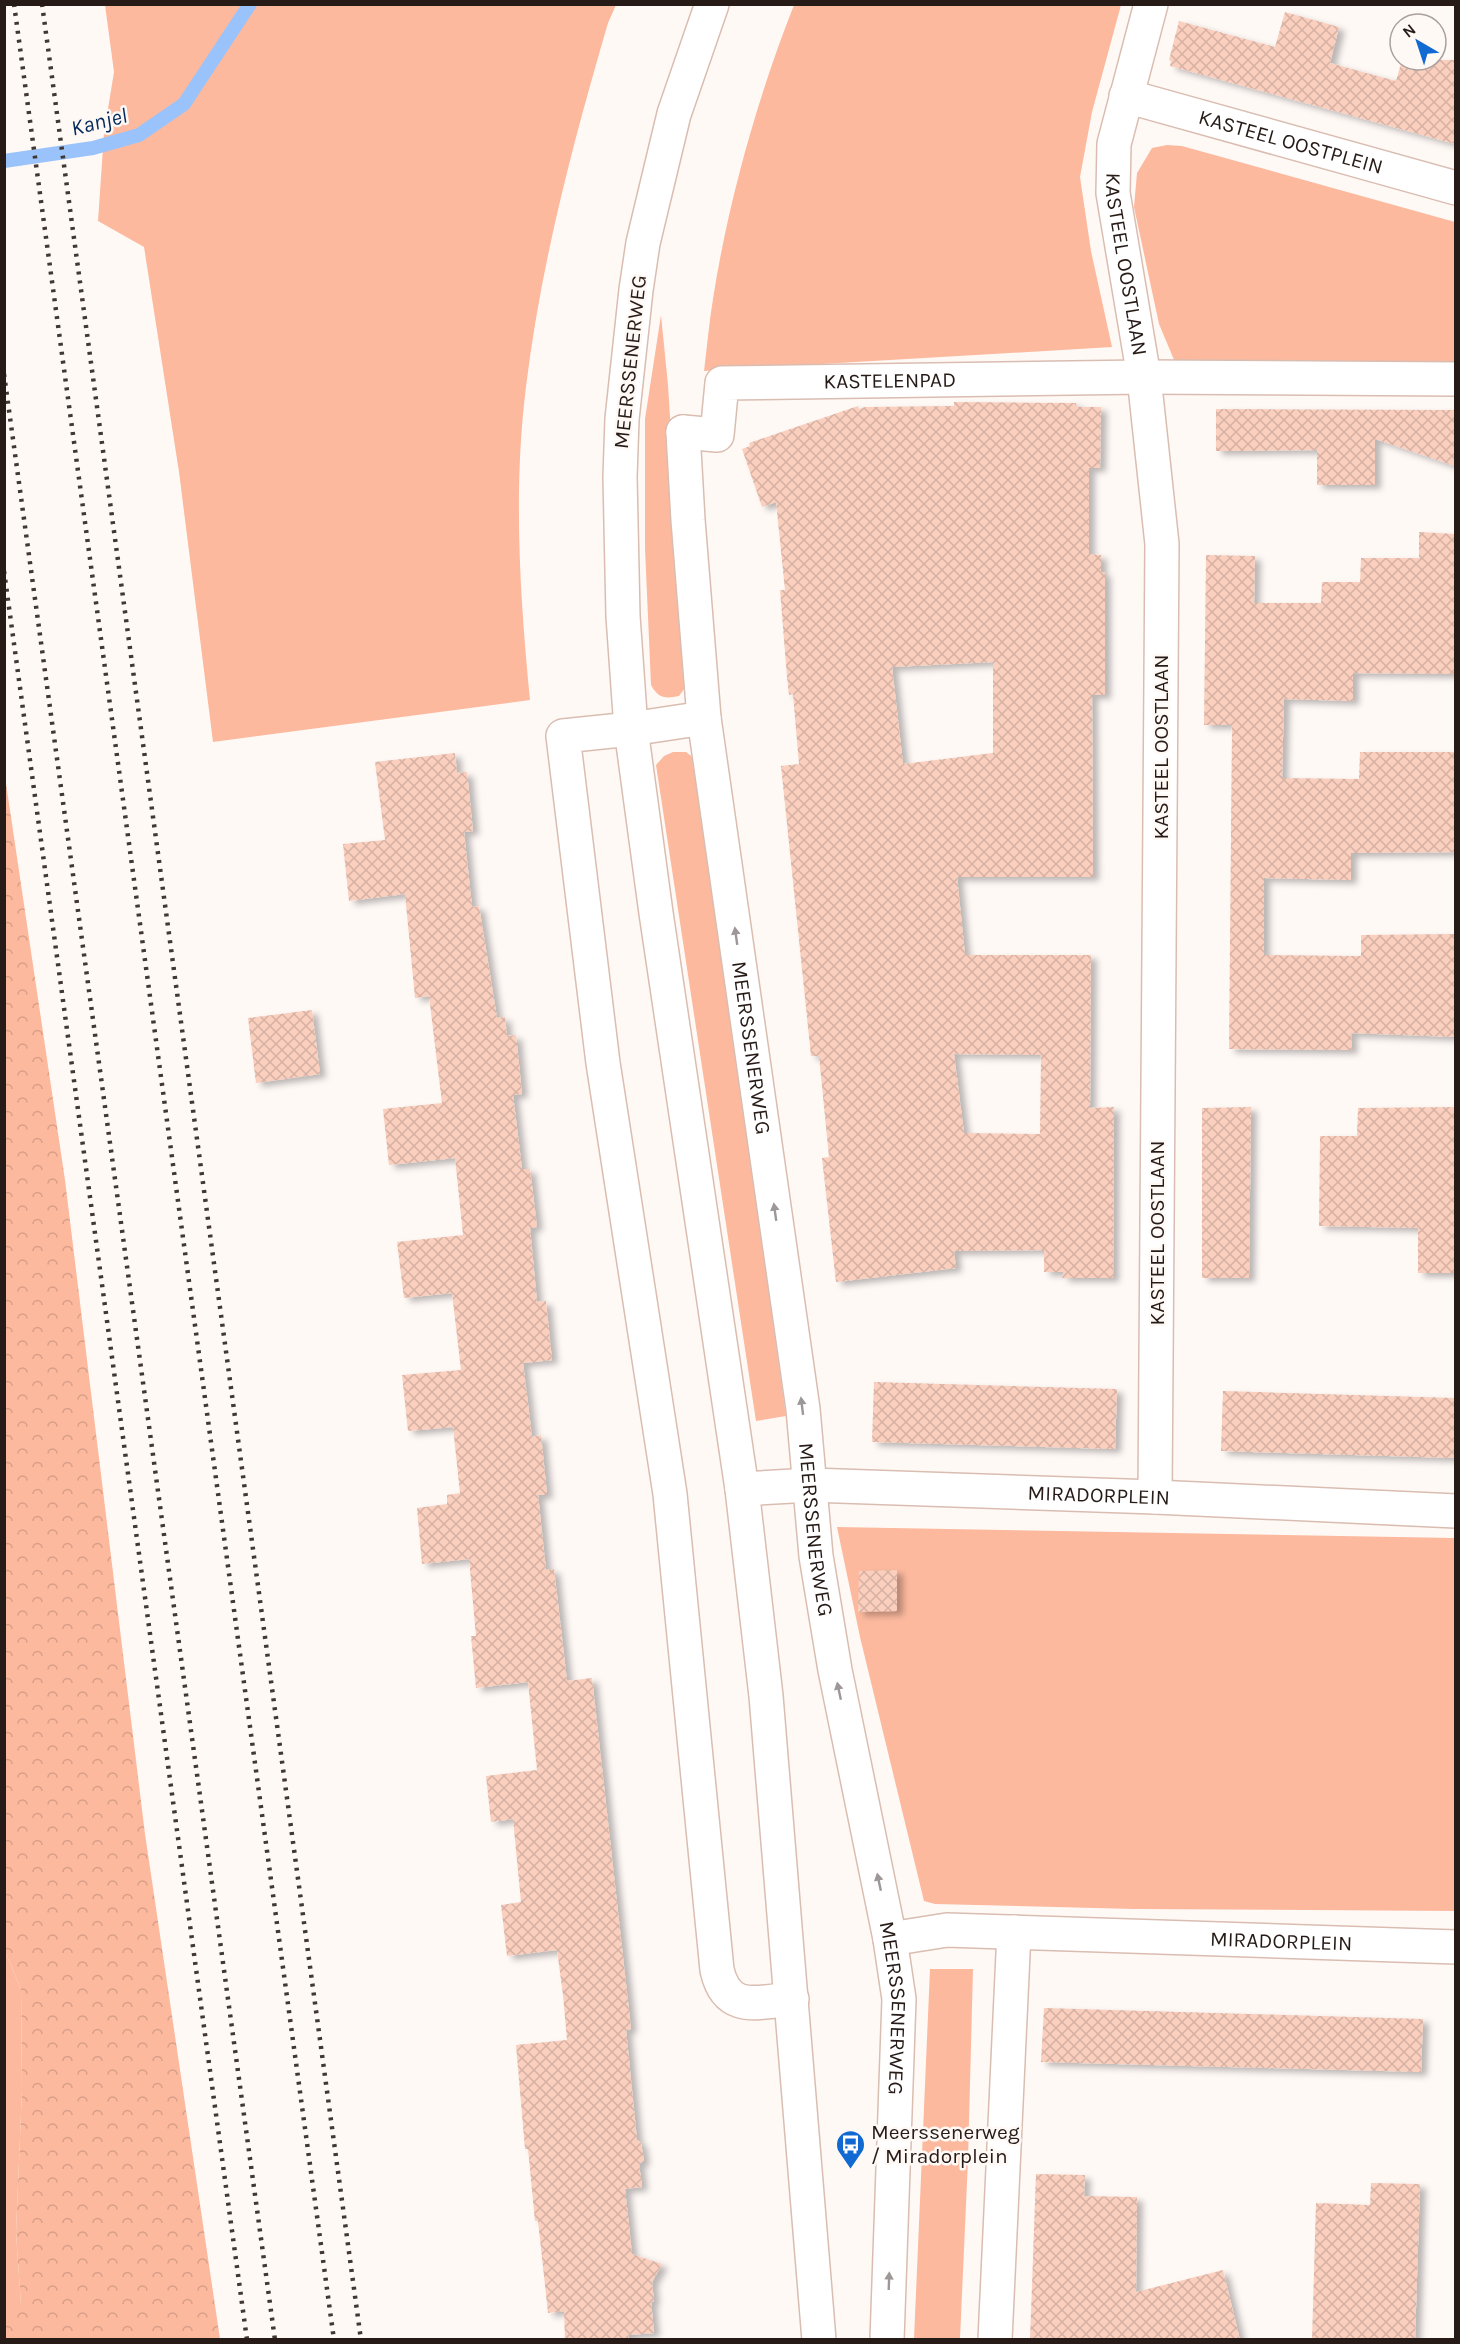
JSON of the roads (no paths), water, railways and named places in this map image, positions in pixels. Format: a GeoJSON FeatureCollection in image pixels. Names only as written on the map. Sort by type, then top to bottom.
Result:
{"type":"FeatureCollection","features":[{"type":"Feature","properties":{"kind":"street","name":"MEERSSENERWEG"},"geometry":{"type":"LineString","coordinates":[[712,4],[688,68],[662,161],[643,243],[629,341],[620,477],[623,627],[630,729],[657,925],[742,1489],[766,1696],[819,2340]]}},
{"type":"Feature","properties":{"kind":"street","name":"KASTEEL OOSTLAAN"},"geometry":{"type":"LineString","coordinates":[[1151,4],[1114,144],[1113,193],[1144,377],[1162,544],[1155,1497]]}},
{"type":"Feature","properties":{"kind":"street","name":"KASTEEL OOSTPLEIN"},"geometry":{"type":"LineString","coordinates":[[1126,96],[1455,188]]}},
{"type":"Feature","properties":{"kind":"street"},"geometry":{"type":"LineString","coordinates":[[1144,377],[1455,378]]}},
{"type":"Feature","properties":{"kind":"street","name":"KASTELENPAD"},"geometry":{"type":"LineString","coordinates":[[683,432],[717,435],[722,383],[1144,377]]}},
{"type":"Feature","properties":{"kind":"street","name":"MEERSSENERWEG"},"geometry":{"type":"LineString","coordinates":[[683,432],[704,718],[803,1409],[816,1556],[835,1670],[897,1979],[900,2018],[887,2340]]}},
{"type":"Feature","properties":{"kind":"street"},"geometry":{"type":"LineString","coordinates":[[704,718],[563,736],[603,1063],[670,1494],[719,1982],[726,1993],[745,2003],[792,1999]]}},
{"type":"Feature","properties":{"kind":"street","name":"MIRADORPLEIN"},"geometry":{"type":"LineString","coordinates":[[742,1489],[811,1485],[1155,1497],[1455,1512]]}},
{"type":"Feature","properties":{"kind":"street","name":"MIRADORPLEIN"},"geometry":{"type":"LineString","coordinates":[[890,1939],[947,1930],[1455,1947]]}},
{"type":"Feature","properties":{"kind":"street"},"geometry":{"type":"LineString","coordinates":[[995,2340],[1014,1932]]}},
{"type":"Feature","properties":{"kind":"waterway","name":"Kanjel"},"geometry":{"type":"LineString","coordinates":[[4,161],[93,148],[139,135],[184,104],[250,4]]}},
{"type":"Feature","properties":{"kind":"railway"},"geometry":{"type":"LineString","coordinates":[[14,4],[334,2340]]}},
{"type":"Feature","properties":{"kind":"railway"},"geometry":{"type":"LineString","coordinates":[[42,4],[361,2340]]}},
{"type":"Feature","properties":{"kind":"railway"},"geometry":{"type":"LineString","coordinates":[[4,374],[275,2340]]}},
{"type":"Feature","properties":{"kind":"railway"},"geometry":{"type":"LineString","coordinates":[[4,571],[247,2340]]}},
{"type":"Feature","properties":{"kind":"place","name":"Meerssenerweg / Miradorplein"},"geometry":{"type":"Point","coordinates":[850,2170]}}]}
